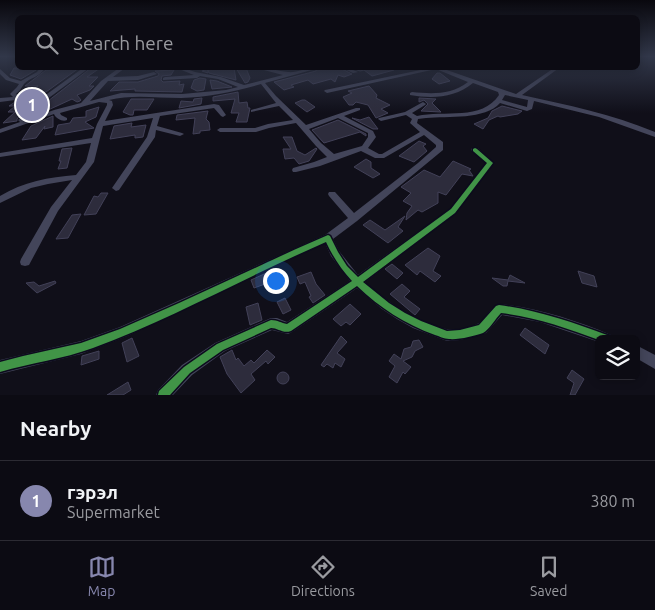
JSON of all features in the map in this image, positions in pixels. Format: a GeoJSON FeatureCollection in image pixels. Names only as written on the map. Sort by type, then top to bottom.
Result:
{"type":"FeatureCollection","features":[{"type":"Feature","properties":{"kind":"street"},"geometry":{"type":"LineString","coordinates":[[5,75],[22,83]]}},
{"type":"Feature","properties":{"kind":"street"},"geometry":{"type":"LineString","coordinates":[[35,75],[22,83],[20,88],[13,94],[16,97],[49,96]]}},
{"type":"Feature","properties":{"kind":"street"},"geometry":{"type":"LineString","coordinates":[[18,123],[24,116],[76,75]]}},
{"type":"Feature","properties":{"kind":"street"},"geometry":{"type":"LineString","coordinates":[[89,103],[112,75]]}},
{"type":"Feature","properties":{"kind":"street"},"geometry":{"type":"LineString","coordinates":[[107,79],[138,78],[148,75]]}},
{"type":"Feature","properties":{"kind":"street"},"geometry":{"type":"LineString","coordinates":[[165,79],[201,75]]}},
{"type":"Feature","properties":{"kind":"street"},"geometry":{"type":"LineString","coordinates":[[206,75],[244,87]]}},
{"type":"Feature","properties":{"kind":"street"},"geometry":{"type":"LineString","coordinates":[[2,130],[56,111],[129,94],[205,95],[226,92],[287,75]]}},
{"type":"Feature","properties":{"kind":"street"},"geometry":{"type":"LineString","coordinates":[[327,90],[399,75]]}},
{"type":"Feature","properties":{"kind":"street"},"geometry":{"type":"LineString","coordinates":[[457,75],[516,96],[614,118],[655,135]]}},
{"type":"Feature","properties":{"kind":"street"},"geometry":{"type":"LineString","coordinates":[[516,96],[546,75]]}},
{"type":"Feature","properties":{"kind":"street"},"geometry":{"type":"LineString","coordinates":[[442,102],[456,96],[472,82],[470,80]]}},
{"type":"Feature","properties":{"kind":"street"},"geometry":{"type":"LineString","coordinates":[[262,82],[270,95],[333,157]]}},
{"type":"Feature","properties":{"kind":"street"},"geometry":{"type":"LineString","coordinates":[[412,94],[440,96],[453,94],[465,88]]}},
{"type":"Feature","properties":{"kind":"street"},"geometry":{"type":"LineString","coordinates":[[0,367],[56,354],[113,336],[193,302],[233,281],[328,238],[440,148],[440,144],[413,123],[416,118],[425,115],[476,113],[497,105],[502,95],[500,91]]}},
{"type":"Feature","properties":{"kind":"street"},"geometry":{"type":"LineString","coordinates":[[0,100],[25,97]]}},
{"type":"Feature","properties":{"kind":"street"},"geometry":{"type":"LineString","coordinates":[[500,101],[527,109],[530,108],[531,99]]}},
{"type":"Feature","properties":{"kind":"street"},"geometry":{"type":"LineString","coordinates":[[24,262],[54,209],[90,162],[100,124],[110,102],[89,103]]}},
{"type":"Feature","properties":{"kind":"street"},"geometry":{"type":"LineString","coordinates":[[253,111],[281,104]]}},
{"type":"Feature","properties":{"kind":"street"},"geometry":{"type":"LineString","coordinates":[[381,119],[407,112],[424,104]]}},
{"type":"Feature","properties":{"kind":"street"},"geometry":{"type":"LineString","coordinates":[[100,124],[214,106],[217,106],[223,115]]}},
{"type":"Feature","properties":{"kind":"street"},"geometry":{"type":"LineString","coordinates":[[305,128],[358,109]]}},
{"type":"Feature","properties":{"kind":"street"},"geometry":{"type":"LineString","coordinates":[[56,111],[58,116],[65,119]]}},
{"type":"Feature","properties":{"kind":"street"},"geometry":{"type":"LineString","coordinates":[[407,112],[416,118]]}},
{"type":"Feature","properties":{"kind":"street"},"geometry":{"type":"LineString","coordinates":[[116,188],[151,137],[155,128],[156,115]]}},
{"type":"Feature","properties":{"kind":"street"},"geometry":{"type":"LineString","coordinates":[[296,170],[364,148],[372,137],[371,132],[338,116]]}},
{"type":"Feature","properties":{"kind":"street"},"geometry":{"type":"LineString","coordinates":[[220,130],[256,130],[298,121]]}},
{"type":"Feature","properties":{"kind":"street"},"geometry":{"type":"LineString","coordinates":[[155,128],[180,134]]}},
{"type":"Feature","properties":{"kind":"street"},"geometry":{"type":"LineString","coordinates":[[364,148],[378,156],[384,156],[424,132]]}},
{"type":"Feature","properties":{"kind":"street"},"geometry":{"type":"LineString","coordinates":[[0,155],[96,140]]}},
{"type":"Feature","properties":{"kind":"street"},"geometry":{"type":"LineString","coordinates":[[163,395],[187,370],[220,347],[271,324],[288,328],[357,282],[452,211],[490,163],[475,150]]}},
{"type":"Feature","properties":{"kind":"street"},"geometry":{"type":"LineString","coordinates":[[0,200],[48,180],[79,177]]}},
{"type":"Feature","properties":{"kind":"street"},"geometry":{"type":"LineString","coordinates":[[332,194],[354,219]]}},
{"type":"Feature","properties":{"kind":"street"},"geometry":{"type":"LineString","coordinates":[[328,238],[335,252],[357,282],[385,306],[416,324],[448,335],[482,329],[499,309],[524,311],[567,323],[597,335]]}},
{"type":"Feature","properties":{"kind":"street"},"geometry":{"type":"LineString","coordinates":[[640,353],[655,362]]}},
{"type":"Feature","properties":{"kind":"building"},"geometry":{"type":"Polygon","coordinates":[[[11,75],[27,75],[21,79],[11,75]]]}},
{"type":"Feature","properties":{"kind":"building"},"geometry":{"type":"Polygon","coordinates":[[[39,75],[69,75],[46,92],[28,93],[38,86],[25,86],[39,75]]]}},
{"type":"Feature","properties":{"kind":"building"},"geometry":{"type":"Polygon","coordinates":[[[81,75],[98,77],[89,86],[94,86],[90,90],[77,95],[80,101],[77,102],[72,99],[46,111],[49,107],[44,107],[48,101],[81,75]]]}},
{"type":"Feature","properties":{"kind":"building"},"geometry":{"type":"Polygon","coordinates":[[[167,75],[162,76],[161,80],[163,82],[180,81],[179,85],[184,84],[182,92],[135,91],[135,89],[110,91],[119,82],[138,82],[158,76],[167,75]]]}},
{"type":"Feature","properties":{"kind":"building"},"geometry":{"type":"Polygon","coordinates":[[[218,75],[235,75],[236,80],[218,75]]]}},
{"type":"Feature","properties":{"kind":"building"},"geometry":{"type":"Polygon","coordinates":[[[240,75],[249,75],[248,82],[245,83],[240,75]]]}},
{"type":"Feature","properties":{"kind":"building"},"geometry":{"type":"Polygon","coordinates":[[[299,75],[338,75],[335,82],[331,79],[313,84],[308,80],[291,85],[294,87],[284,90],[274,82],[299,75]]]}},
{"type":"Feature","properties":{"kind":"building"},"geometry":{"type":"Polygon","coordinates":[[[435,75],[443,75],[450,81],[439,84],[432,79],[435,75]]]}},
{"type":"Feature","properties":{"kind":"building"},"geometry":{"type":"Polygon","coordinates":[[[206,79],[204,90],[197,91],[191,88],[194,80],[206,79]]]}},
{"type":"Feature","properties":{"kind":"building"},"geometry":{"type":"Polygon","coordinates":[[[210,80],[217,81],[232,87],[212,89],[210,80]]]}},
{"type":"Feature","properties":{"kind":"building"},"geometry":{"type":"Polygon","coordinates":[[[369,86],[377,95],[376,98],[390,105],[381,109],[388,113],[376,118],[368,105],[356,102],[353,105],[349,105],[343,97],[352,93],[348,91],[369,86]]]}},
{"type":"Feature","properties":{"kind":"building"},"geometry":{"type":"Polygon","coordinates":[[[238,92],[239,103],[247,102],[248,108],[250,108],[247,122],[236,122],[239,113],[231,113],[235,99],[213,101],[213,97],[238,92]]]}},
{"type":"Feature","properties":{"kind":"building"},"geometry":{"type":"Polygon","coordinates":[[[202,98],[201,104],[179,108],[181,101],[193,102],[194,99],[202,98]]]}},
{"type":"Feature","properties":{"kind":"building"},"geometry":{"type":"Polygon","coordinates":[[[419,98],[436,99],[432,103],[441,112],[421,111],[428,104],[424,100],[419,102],[419,98]]]}},
{"type":"Feature","properties":{"kind":"building"},"geometry":{"type":"Polygon","coordinates":[[[131,99],[154,99],[147,110],[134,110],[133,115],[130,115],[123,112],[131,99]]]}},
{"type":"Feature","properties":{"kind":"building"},"geometry":{"type":"Polygon","coordinates":[[[36,100],[17,121],[3,123],[15,112],[8,112],[15,106],[9,106],[15,102],[36,100]]]}},
{"type":"Feature","properties":{"kind":"building"},"geometry":{"type":"Polygon","coordinates":[[[302,100],[315,107],[307,112],[295,103],[302,100]]]}},
{"type":"Feature","properties":{"kind":"building"},"geometry":{"type":"Polygon","coordinates":[[[502,106],[522,111],[518,114],[498,116],[489,120],[483,129],[474,124],[488,118],[492,111],[502,106]]]}},
{"type":"Feature","properties":{"kind":"building"},"geometry":{"type":"Polygon","coordinates":[[[99,107],[96,117],[85,122],[94,128],[55,135],[58,125],[70,123],[73,118],[86,117],[86,111],[99,107]]]}},
{"type":"Feature","properties":{"kind":"building"},"geometry":{"type":"Polygon","coordinates":[[[208,111],[206,119],[209,122],[210,130],[200,131],[200,133],[193,134],[195,118],[176,120],[177,115],[208,111]]]}},
{"type":"Feature","properties":{"kind":"building"},"geometry":{"type":"Polygon","coordinates":[[[53,116],[53,127],[44,129],[45,126],[36,138],[22,140],[31,126],[53,116]]]}},
{"type":"Feature","properties":{"kind":"building"},"geometry":{"type":"Polygon","coordinates":[[[369,117],[378,129],[373,129],[352,118],[360,120],[369,117]]]}},
{"type":"Feature","properties":{"kind":"building"},"geometry":{"type":"Polygon","coordinates":[[[338,120],[366,134],[366,136],[360,132],[324,143],[312,130],[338,120]]]}},
{"type":"Feature","properties":{"kind":"building"},"geometry":{"type":"Polygon","coordinates":[[[132,123],[131,127],[146,125],[143,137],[135,138],[135,135],[110,139],[114,126],[132,123]]]}},
{"type":"Feature","properties":{"kind":"building"},"geometry":{"type":"Polygon","coordinates":[[[283,137],[292,137],[297,151],[305,155],[317,149],[309,161],[299,164],[294,158],[285,159],[283,149],[291,149],[283,137]]]}},
{"type":"Feature","properties":{"kind":"building"},"geometry":{"type":"Polygon","coordinates":[[[419,141],[426,144],[423,146],[427,151],[414,162],[399,156],[419,141]]]}},
{"type":"Feature","properties":{"kind":"building"},"geometry":{"type":"Polygon","coordinates":[[[72,148],[67,168],[58,169],[62,149],[72,148]]]}},
{"type":"Feature","properties":{"kind":"building"},"geometry":{"type":"Polygon","coordinates":[[[366,159],[371,162],[371,168],[380,174],[373,178],[354,167],[366,159]]]}},
{"type":"Feature","properties":{"kind":"building"},"geometry":{"type":"Polygon","coordinates":[[[453,161],[471,169],[469,170],[473,176],[462,174],[446,195],[438,192],[438,203],[422,212],[418,210],[406,220],[407,213],[412,206],[403,201],[411,193],[401,187],[424,170],[440,177],[453,161]]]}},
{"type":"Feature","properties":{"kind":"building"},"geometry":{"type":"Polygon","coordinates":[[[101,193],[108,193],[96,214],[84,215],[94,196],[98,197],[101,193]]]}},
{"type":"Feature","properties":{"kind":"building"},"geometry":{"type":"Polygon","coordinates":[[[81,214],[68,238],[56,239],[72,215],[81,214]]]}},
{"type":"Feature","properties":{"kind":"building"},"geometry":{"type":"Polygon","coordinates":[[[405,216],[398,227],[403,231],[388,243],[363,225],[370,220],[385,230],[405,216]]]}},
{"type":"Feature","properties":{"kind":"building"},"geometry":{"type":"Polygon","coordinates":[[[428,248],[440,256],[433,271],[441,276],[435,282],[420,271],[417,275],[405,265],[428,248]]]}},
{"type":"Feature","properties":{"kind":"building"},"geometry":{"type":"Polygon","coordinates":[[[392,264],[403,273],[397,279],[385,269],[392,264]]]}},
{"type":"Feature","properties":{"kind":"building"},"geometry":{"type":"Polygon","coordinates":[[[273,270],[276,280],[254,288],[251,280],[273,270]]]}},
{"type":"Feature","properties":{"kind":"building"},"geometry":{"type":"Polygon","coordinates":[[[578,271],[594,276],[597,287],[582,283],[578,271]]]}},
{"type":"Feature","properties":{"kind":"building"},"geometry":{"type":"Polygon","coordinates":[[[311,272],[316,284],[325,295],[313,303],[309,297],[311,296],[305,282],[300,284],[297,277],[311,272]]]}},
{"type":"Feature","properties":{"kind":"building"},"geometry":{"type":"Polygon","coordinates":[[[510,275],[525,283],[508,281],[507,286],[503,286],[492,278],[508,280],[510,275]]]}},
{"type":"Feature","properties":{"kind":"building"},"geometry":{"type":"Polygon","coordinates":[[[55,281],[56,283],[37,293],[26,283],[34,282],[39,286],[55,281]]]}},
{"type":"Feature","properties":{"kind":"building"},"geometry":{"type":"Polygon","coordinates":[[[402,284],[410,291],[404,297],[420,309],[415,315],[390,294],[402,284]]]}},
{"type":"Feature","properties":{"kind":"building"},"geometry":{"type":"Polygon","coordinates":[[[285,298],[291,310],[283,314],[277,302],[285,298]]]}},
{"type":"Feature","properties":{"kind":"building"},"geometry":{"type":"Polygon","coordinates":[[[258,303],[262,320],[250,325],[246,307],[258,303]]]}},
{"type":"Feature","properties":{"kind":"building"},"geometry":{"type":"Polygon","coordinates":[[[350,304],[361,314],[350,325],[346,322],[341,326],[333,319],[350,304]]]}},
{"type":"Feature","properties":{"kind":"building"},"geometry":{"type":"Polygon","coordinates":[[[525,328],[549,345],[545,354],[520,335],[525,328]]]}},
{"type":"Feature","properties":{"kind":"building"},"geometry":{"type":"Polygon","coordinates":[[[341,336],[347,342],[337,353],[345,359],[341,367],[335,363],[333,368],[327,364],[324,367],[321,365],[341,336]]]}},
{"type":"Feature","properties":{"kind":"building"},"geometry":{"type":"Polygon","coordinates":[[[132,338],[139,356],[127,362],[122,343],[132,338]]]}},
{"type":"Feature","properties":{"kind":"building"},"geometry":{"type":"Polygon","coordinates":[[[419,340],[423,347],[415,351],[412,357],[403,361],[411,367],[405,374],[403,372],[397,383],[389,377],[395,366],[389,361],[394,354],[401,359],[404,349],[411,347],[413,341],[419,340]]]}},
{"type":"Feature","properties":{"kind":"building"},"geometry":{"type":"Polygon","coordinates":[[[232,350],[236,360],[238,358],[244,366],[251,360],[254,363],[267,350],[275,357],[268,364],[266,361],[251,374],[255,380],[241,393],[227,374],[220,357],[232,350]]]}},
{"type":"Feature","properties":{"kind":"building"},"geometry":{"type":"Polygon","coordinates":[[[99,351],[99,359],[81,365],[82,356],[99,351]]]}},
{"type":"Feature","properties":{"kind":"building"},"geometry":{"type":"Polygon","coordinates":[[[572,370],[584,379],[575,395],[570,395],[574,383],[567,378],[572,370]]]}},
{"type":"Feature","properties":{"kind":"building"},"geometry":{"type":"Polygon","coordinates":[[[281,372],[285,372],[289,378],[285,384],[281,384],[277,380],[277,376],[281,372]]]}},
{"type":"Feature","properties":{"kind":"building"},"geometry":{"type":"Polygon","coordinates":[[[128,382],[131,390],[123,395],[107,395],[128,382]]]}},
{"type":"Feature","properties":{"kind":"cycle path"},"geometry":{"type":"LineString","coordinates":[[163,395],[187,370],[220,347],[271,324],[288,328],[350,287],[453,211],[490,163],[475,150]]}},
{"type":"Feature","properties":{"kind":"cycle path"},"geometry":{"type":"LineString","coordinates":[[0,367],[92,344],[182,306],[328,238],[345,268],[371,294],[386,306],[418,324],[444,334],[456,335],[482,329],[499,309],[540,316],[596,335]]}},
{"type":"Feature","properties":{"kind":"place","name":"гэрэл"},"geometry":{"type":"Point","coordinates":[32,105]}}]}
